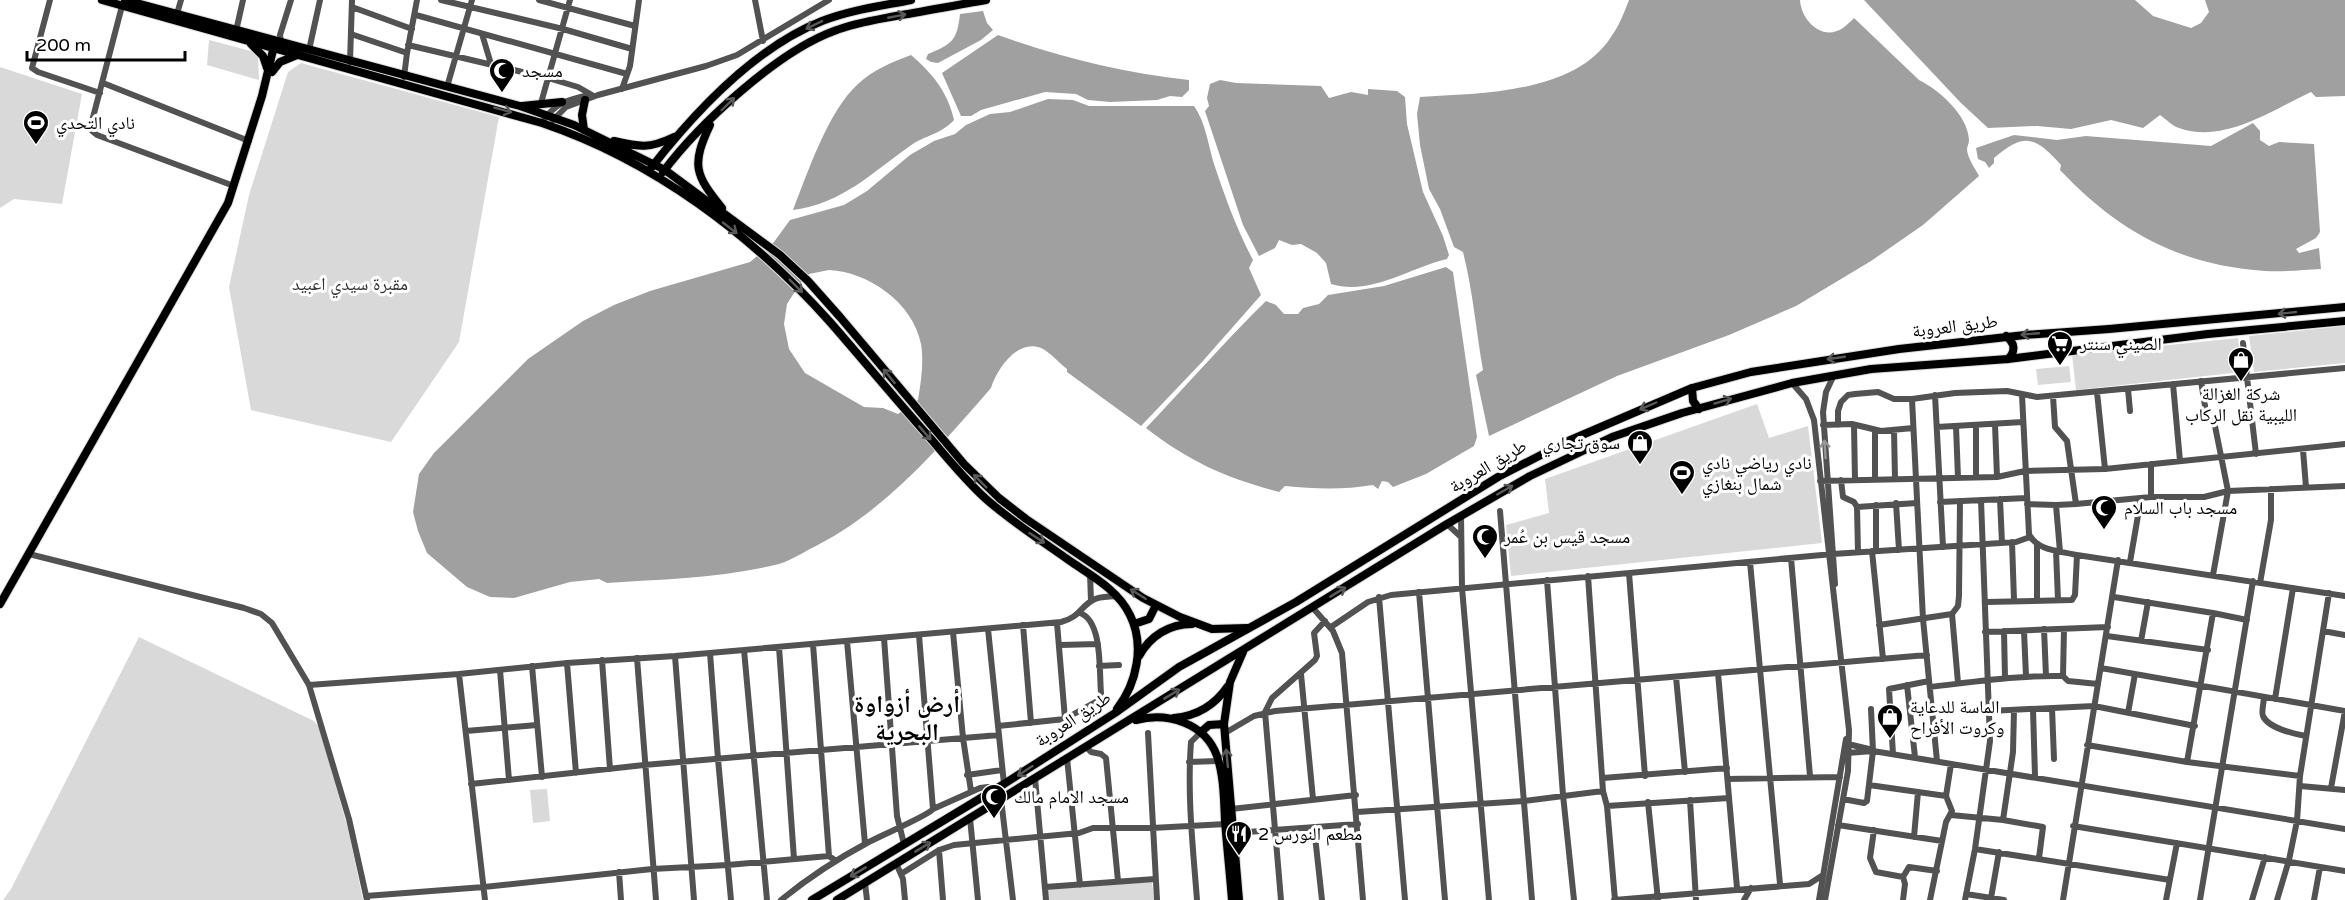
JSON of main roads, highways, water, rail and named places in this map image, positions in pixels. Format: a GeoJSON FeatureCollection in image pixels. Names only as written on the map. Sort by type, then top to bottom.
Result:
{"type":"FeatureCollection","features":[{"type":"Feature","properties":{"kind":"highway","name":"طريق العروبة"},"geometry":{"type":"LineString","coordinates":[[812,900],[995,790],[1114,713],[1190,660],[1341,575],[1524,463],[1568,441],[1692,388],[1751,372],[1818,360],[2007,336],[2345,307]]}},
{"type":"Feature","properties":{"kind":"highway","name":"طريق العروبة"},"geometry":{"type":"LineString","coordinates":[[837,900],[1461,515],[1530,476],[1591,446],[1635,428],[1792,383],[1835,375],[1892,367],[2008,359],[2208,334],[2345,321]]}},
{"type":"Feature","properties":{"kind":"highway"},"geometry":{"type":"LineString","coordinates":[[2007,336],[2014,349],[2008,359]]}},
{"type":"Feature","properties":{"kind":"highway"},"geometry":{"type":"LineString","coordinates":[[1692,388],[1693,401],[1699,408]]}},
{"type":"Feature","properties":{"kind":"highway"},"geometry":{"type":"LineString","coordinates":[[1124,723],[1149,717],[1184,717],[1203,710],[1218,698],[1230,682],[1243,651]]}},
{"type":"Feature","properties":{"kind":"highway"},"geometry":{"type":"LineString","coordinates":[[1190,660],[1199,666],[1202,676]]}},
{"type":"Feature","properties":{"kind":"highway"},"geometry":{"type":"LineString","coordinates":[[1230,682],[1224,728],[1239,900]]}},
{"type":"Feature","properties":{"kind":"highway"},"geometry":{"type":"LineString","coordinates":[[1170,718],[1186,723],[1201,732],[1212,745],[1218,761],[1232,900]]}},
{"type":"Feature","properties":{"kind":"highway"},"geometry":{"type":"LineString","coordinates":[[1201,732],[1209,725],[1224,728]]}},
{"type":"Feature","properties":{"kind":"main road"},"geometry":{"type":"LineString","coordinates":[[102,0],[177,14],[277,43],[520,106],[659,178],[703,207],[753,246],[813,304],[950,455],[1019,514],[1156,605],[1193,624],[1222,630],[1251,627]]}},
{"type":"Feature","properties":{"kind":"main road"},"geometry":{"type":"LineString","coordinates":[[648,172],[678,135],[751,65],[797,34],[835,17],[911,0]]}},
{"type":"Feature","properties":{"kind":"main road"},"geometry":{"type":"LineString","coordinates":[[659,178],[712,120],[770,68],[800,47],[848,26],[986,0]]}},
{"type":"Feature","properties":{"kind":"main road"},"geometry":{"type":"LineString","coordinates":[[123,3],[247,41],[277,43],[299,55],[584,130],[665,170],[758,237],[808,281],[975,489],[1009,518],[1090,574],[1117,596],[1134,624],[1138,645],[1130,688],[1114,713]]}},
{"type":"Feature","properties":{"kind":"main road"},"geometry":{"type":"LineString","coordinates":[[247,41],[260,52],[269,71]]}},
{"type":"Feature","properties":{"kind":"main road"},"geometry":{"type":"LineString","coordinates":[[0,604],[222,214],[249,141],[277,43]]}},
{"type":"Feature","properties":{"kind":"main road"},"geometry":{"type":"LineString","coordinates":[[269,71],[280,62],[299,55]]}},
{"type":"Feature","properties":{"kind":"main road"},"geometry":{"type":"LineString","coordinates":[[584,130],[582,114],[585,100]]}},
{"type":"Feature","properties":{"kind":"main road"},"geometry":{"type":"LineString","coordinates":[[520,106],[562,102]]}},
{"type":"Feature","properties":{"kind":"main road"},"geometry":{"type":"LineString","coordinates":[[712,120],[698,151],[698,168],[706,188],[729,216]]}},
{"type":"Feature","properties":{"kind":"main road"},"geometry":{"type":"LineString","coordinates":[[602,139],[645,147],[660,144],[678,135]]}},
{"type":"Feature","properties":{"kind":"main road"},"geometry":{"type":"LineString","coordinates":[[1134,624],[1149,619],[1156,605]]}},
{"type":"Feature","properties":{"kind":"main road"},"geometry":{"type":"LineString","coordinates":[[1137,659],[1157,634],[1174,626],[1193,624]]}},
{"type":"Feature","properties":{"kind":"place","name":"مسجد"},"geometry":{"type":"Point","coordinates":[502,94]}},
{"type":"Feature","properties":{"kind":"place","name":"نادي التحدي"},"geometry":{"type":"Point","coordinates":[36,146]}},
{"type":"Feature","properties":{"kind":"place","name":"الصيني سنتر"},"geometry":{"type":"Point","coordinates":[2060,367]}},
{"type":"Feature","properties":{"kind":"place","name":"شركة الغزالة الليبية نقل الركاب"},"geometry":{"type":"Point","coordinates":[2241,383]}},
{"type":"Feature","properties":{"kind":"place","name":"سوق تجاري"},"geometry":{"type":"Point","coordinates":[1640,466]}},
{"type":"Feature","properties":{"kind":"place","name":"نادي رياضي نادي شمال بنغازي"},"geometry":{"type":"Point","coordinates":[1682,496]}},
{"type":"Feature","properties":{"kind":"place","name":"مسجد باب السلام"},"geometry":{"type":"Point","coordinates":[2104,531]}},
{"type":"Feature","properties":{"kind":"place","name":"مسجد قيس بن عُمر"},"geometry":{"type":"Point","coordinates":[1485,560]}},
{"type":"Feature","properties":{"kind":"place","name":"الماسة للدعاية وكروت الأفراح"},"geometry":{"type":"Point","coordinates":[1890,740]}},
{"type":"Feature","properties":{"kind":"place","name":"مسجد الامام مالك"},"geometry":{"type":"Point","coordinates":[994,820]}},
{"type":"Feature","properties":{"kind":"place","name":"مطعم النورس 2"},"geometry":{"type":"Point","coordinates":[1239,857]}},
{"type":"Feature","properties":{"kind":"district","name":"أرض أزواوة البحرية"},"geometry":{"type":"Point","coordinates":[907,718]}},
{"type":"Feature","properties":{"kind":"park label","name":"مقبرة سيدي اعبيد"},"geometry":{"type":"Point","coordinates":[350,284]}}]}
